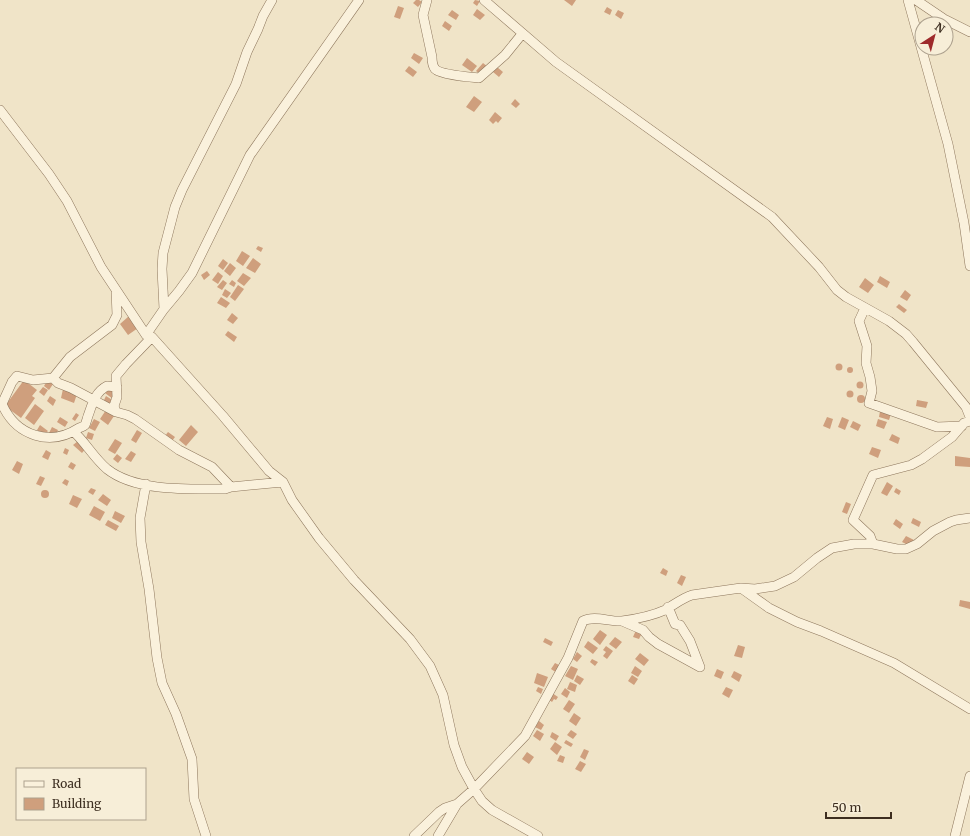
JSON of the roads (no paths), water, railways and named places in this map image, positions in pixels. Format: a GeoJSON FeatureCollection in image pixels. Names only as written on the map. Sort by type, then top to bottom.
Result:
{"type":"FeatureCollection","features":[{"type":"Feature","properties":{"kind":"street"},"geometry":{"type":"LineString","coordinates":[[164,309],[162,269],[163,252],[175,208],[182,190],[233,90],[247,52],[272,0]]}},
{"type":"Feature","properties":{"kind":"street"},"geometry":{"type":"LineString","coordinates":[[116,412],[114,406],[117,397],[116,376],[149,336],[164,309],[192,273],[250,155],[360,0]]}},
{"type":"Feature","properties":{"kind":"street"},"geometry":{"type":"LineString","coordinates":[[427,0],[423,15],[432,57],[432,64],[436,70],[441,73],[479,78],[505,55],[522,34]]}},
{"type":"Feature","properties":{"kind":"street"},"geometry":{"type":"LineString","coordinates":[[484,0],[556,62],[772,218],[819,267],[837,290],[846,297],[889,321],[913,342],[966,407],[970,417]]}},
{"type":"Feature","properties":{"kind":"street"},"geometry":{"type":"LineString","coordinates":[[908,0],[948,144],[964,223],[970,266]]}},
{"type":"Feature","properties":{"kind":"street"},"geometry":{"type":"LineString","coordinates":[[916,0],[944,19],[970,32]]}},
{"type":"Feature","properties":{"kind":"street"},"geometry":{"type":"LineString","coordinates":[[0,110],[49,174],[67,201],[76,215],[93,252],[116,290],[149,336],[223,416],[269,471],[284,482],[292,500],[320,538],[354,580],[397,624],[416,646],[430,666],[440,686],[446,704],[454,745],[462,767],[482,801],[492,810],[538,836]]}},
{"type":"Feature","properties":{"kind":"street"},"geometry":{"type":"LineString","coordinates":[[116,290],[117,315],[112,325],[70,358],[52,378],[33,380],[17,376],[12,382],[2,404],[6,413],[16,425],[32,435],[56,437],[74,432],[85,425],[93,400],[105,387],[117,387]]}},
{"type":"Feature","properties":{"kind":"street"},"geometry":{"type":"LineString","coordinates":[[865,308],[859,321],[867,346],[866,363],[872,391],[869,403],[938,427],[962,426]]}},
{"type":"Feature","properties":{"kind":"street"},"geometry":{"type":"LineString","coordinates":[[52,378],[58,383],[116,412],[135,419],[179,450],[203,461],[219,473],[231,487]]}},
{"type":"Feature","properties":{"kind":"street"},"geometry":{"type":"LineString","coordinates":[[874,544],[870,536],[853,520],[873,475],[911,464],[922,458],[948,439],[964,423],[970,421]]}},
{"type":"Feature","properties":{"kind":"street"},"geometry":{"type":"LineString","coordinates":[[74,432],[84,440],[98,460],[107,468],[128,481],[183,488],[224,488],[284,482]]}},
{"type":"Feature","properties":{"kind":"street"},"geometry":{"type":"LineString","coordinates":[[146,484],[140,518],[141,542],[149,589],[157,658],[162,683],[176,714],[192,759],[194,799],[206,836]]}},
{"type":"Feature","properties":{"kind":"street"},"geometry":{"type":"LineString","coordinates":[[622,621],[663,610],[685,597],[692,595],[741,588],[755,589],[774,586],[794,577],[832,548],[854,544],[874,544],[897,549],[906,549],[917,544],[933,531],[950,522],[970,518]]}},
{"type":"Feature","properties":{"kind":"street"},"geometry":{"type":"LineString","coordinates":[[741,588],[769,608],[797,622],[894,663],[970,709]]}},
{"type":"Feature","properties":{"kind":"street"},"geometry":{"type":"LineString","coordinates":[[438,836],[457,804],[474,789],[525,736],[568,658],[583,621],[588,618],[622,621],[644,630],[649,637],[658,644],[700,667],[690,641],[680,625],[675,624],[668,607]]}},
{"type":"Feature","properties":{"kind":"street"},"geometry":{"type":"LineString","coordinates":[[955,836],[970,776]]}},
{"type":"Feature","properties":{"kind":"street"},"geometry":{"type":"LineString","coordinates":[[414,836],[439,812],[445,808],[457,804]]}}]}
